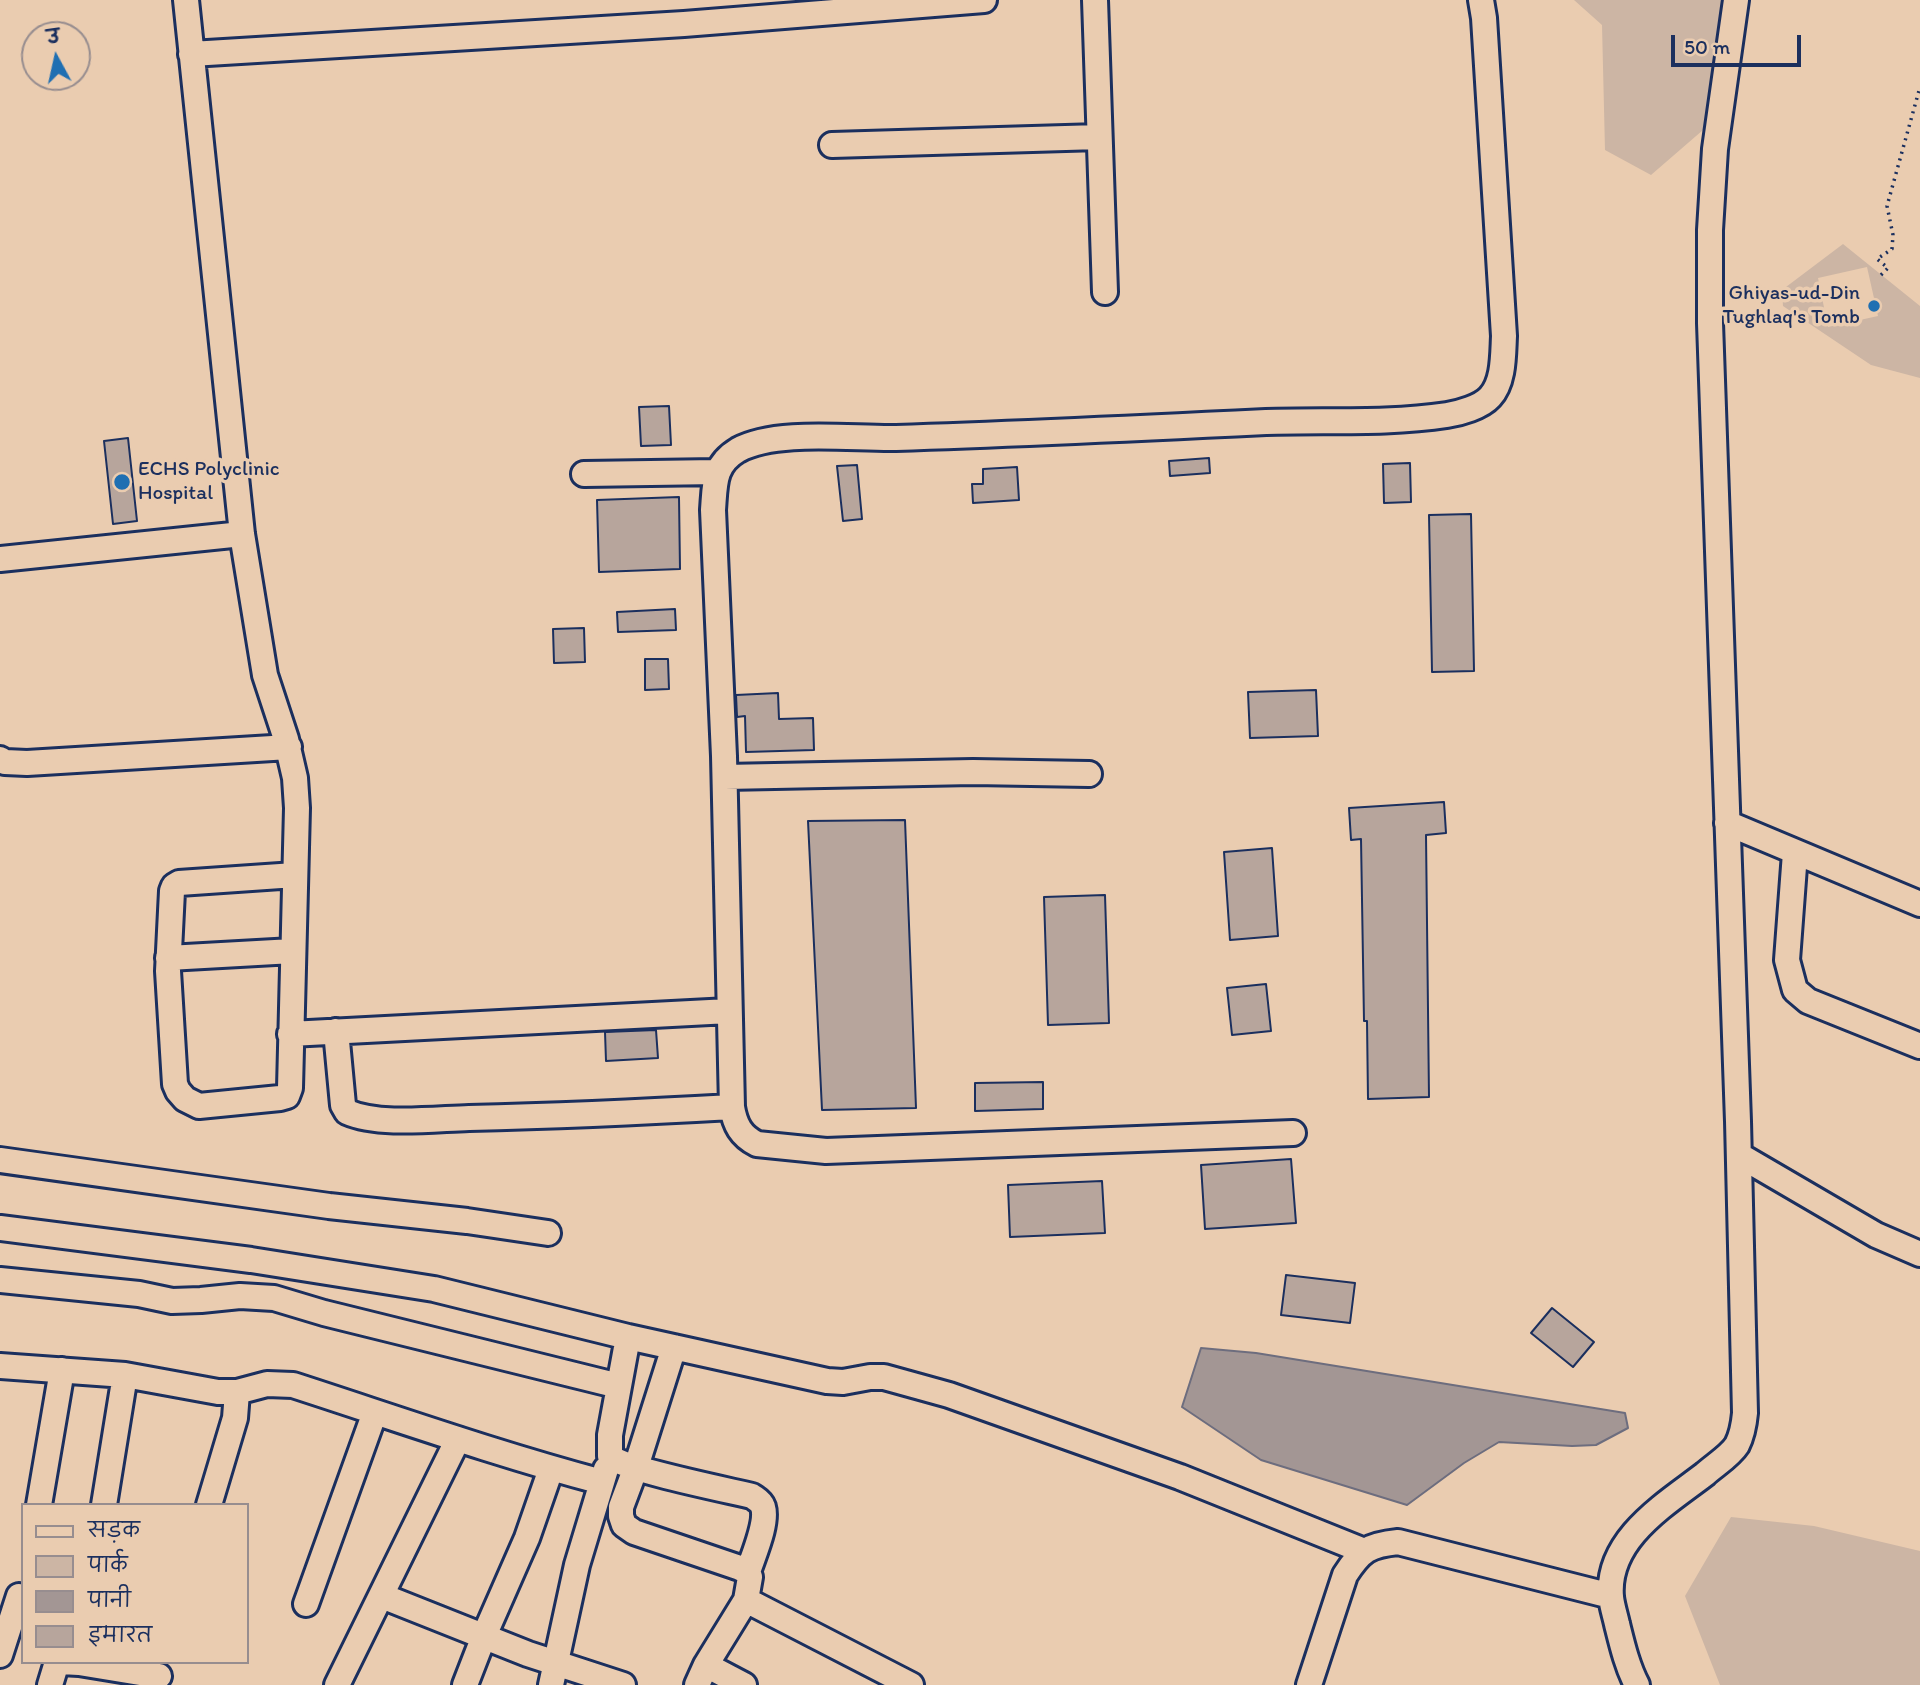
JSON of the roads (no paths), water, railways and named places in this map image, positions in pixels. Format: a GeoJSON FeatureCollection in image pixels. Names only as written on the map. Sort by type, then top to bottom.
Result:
{"type":"FeatureCollection","features":[{"type":"Feature","properties":{"kind":"street"},"geometry":{"type":"LineString","coordinates":[[186,0],[242,534],[265,675],[289,747],[298,808],[290,1088],[287,1096],[199,1105],[185,1099],[178,1091],[174,1074],[169,958],[174,886],[179,883],[296,875]]}},
{"type":"Feature","properties":{"kind":"street"},"geometry":{"type":"LineString","coordinates":[[191,54],[684,24],[984,0]]}},
{"type":"Feature","properties":{"kind":"street"},"geometry":{"type":"LineString","coordinates":[[1095,0],[1105,292]]}},
{"type":"Feature","properties":{"kind":"street"},"geometry":{"type":"LineString","coordinates":[[1293,1133],[826,1151],[757,1144],[741,1133],[732,1107],[725,777],[713,510],[717,472],[738,450],[759,442],[798,437],[892,438],[1382,420],[1448,415],[1475,407],[1490,397],[1497,385],[1502,368],[1504,336],[1484,18],[1480,0]]}},
{"type":"Feature","properties":{"kind":"street"},"geometry":{"type":"LineString","coordinates":[[1637,1685],[1622,1644],[1611,1596],[1614,1569],[1622,1549],[1644,1522],[1720,1462],[1736,1446],[1743,1429],[1745,1413],[1739,1156],[1710,323],[1710,230],[1715,149],[1736,0]]}},
{"type":"Feature","properties":{"kind":"street"},"geometry":{"type":"LineString","coordinates":[[832,145],[1099,137]]}},
{"type":"Feature","properties":{"kind":"street"},"geometry":{"type":"LineString","coordinates":[[584,474],[717,472]]}},
{"type":"Feature","properties":{"kind":"street"},"geometry":{"type":"LineString","coordinates":[[0,559],[242,534]]}},
{"type":"Feature","properties":{"kind":"street"},"geometry":{"type":"LineString","coordinates":[[0,759],[5,762],[27,763],[289,747]]}},
{"type":"Feature","properties":{"kind":"street"},"geometry":{"type":"LineString","coordinates":[[725,777],[974,772],[1089,774]]}},
{"type":"Feature","properties":{"kind":"street"},"geometry":{"type":"LineString","coordinates":[[1727,823],[1920,904]]}},
{"type":"Feature","properties":{"kind":"street"},"geometry":{"type":"LineString","coordinates":[[1795,853],[1787,960],[1795,990],[1808,1001],[1920,1046]]}},
{"type":"Feature","properties":{"kind":"street"},"geometry":{"type":"LineString","coordinates":[[169,958],[293,951]]}},
{"type":"Feature","properties":{"kind":"street"},"geometry":{"type":"LineString","coordinates":[[290,1034],[729,1012]]}},
{"type":"Feature","properties":{"kind":"street"},"geometry":{"type":"LineString","coordinates":[[336,1031],[343,1105],[346,1112],[368,1118],[475,1118],[732,1107]]}},
{"type":"Feature","properties":{"kind":"street"},"geometry":{"type":"LineString","coordinates":[[1739,1156],[1876,1235],[1920,1254]]}},
{"type":"Feature","properties":{"kind":"street"},"geometry":{"type":"LineString","coordinates":[[0,1160],[329,1206],[548,1233]]}},
{"type":"Feature","properties":{"kind":"street"},"geometry":{"type":"LineString","coordinates":[[0,1227],[251,1260],[434,1289],[628,1337],[827,1381],[884,1377],[914,1384],[1180,1477],[1364,1551]]}},
{"type":"Feature","properties":{"kind":"street"},"geometry":{"type":"LineString","coordinates":[[0,1280],[139,1294],[172,1300],[240,1296],[274,1298],[324,1313],[619,1386]]}},
{"type":"Feature","properties":{"kind":"street"},"geometry":{"type":"LineString","coordinates":[[554,1674],[578,1565],[610,1456],[610,1435],[628,1337]]}},
{"type":"Feature","properties":{"kind":"street"},"geometry":{"type":"LineString","coordinates":[[624,1525],[621,1507],[674,1347]]}},
{"type":"Feature","properties":{"kind":"street"},"geometry":{"type":"LineString","coordinates":[[0,1366],[125,1375],[218,1392],[237,1392],[267,1384],[285,1384],[551,1469],[602,1482]]}},
{"type":"Feature","properties":{"kind":"street"},"geometry":{"type":"LineString","coordinates":[[39,1503],[62,1370]]}},
{"type":"Feature","properties":{"kind":"street"},"geometry":{"type":"LineString","coordinates":[[104,1503],[125,1375]]}},
{"type":"Feature","properties":{"kind":"street"},"geometry":{"type":"LineString","coordinates":[[210,1503],[235,1418],[237,1392]]}},
{"type":"Feature","properties":{"kind":"street"},"geometry":{"type":"LineString","coordinates":[[306,1604],[375,1412]]}},
{"type":"Feature","properties":{"kind":"street"},"geometry":{"type":"LineString","coordinates":[[337,1685],[458,1439]]}},
{"type":"Feature","properties":{"kind":"street"},"geometry":{"type":"LineString","coordinates":[[610,1456],[614,1461],[759,1500],[764,1517],[748,1572],[751,1582],[746,1601],[702,1675],[744,1685]]}},
{"type":"Feature","properties":{"kind":"street"},"geometry":{"type":"LineString","coordinates":[[465,1685],[527,1538],[551,1469]]}},
{"type":"Feature","properties":{"kind":"street"},"geometry":{"type":"LineString","coordinates":[[592,1513],[646,1537],[740,1567],[748,1572]]}},
{"type":"Feature","properties":{"kind":"street"},"geometry":{"type":"LineString","coordinates":[[1309,1685],[1345,1575],[1364,1551],[1379,1544],[1398,1542],[1611,1596]]}},
{"type":"Feature","properties":{"kind":"street"},"geometry":{"type":"LineString","coordinates":[[14,1596],[0,1656],[21,1658]]}},
{"type":"Feature","properties":{"kind":"street"},"geometry":{"type":"LineString","coordinates":[[382,1596],[484,1636],[554,1674],[623,1685]]}},
{"type":"Feature","properties":{"kind":"street"},"geometry":{"type":"LineString","coordinates":[[746,1601],[911,1685]]}},
{"type":"Feature","properties":{"kind":"street"},"geometry":{"type":"LineString","coordinates":[[50,1685],[68,1664]]}},
{"type":"Feature","properties":{"kind":"street"},"geometry":{"type":"LineString","coordinates":[[77,1664],[159,1674]]}},
{"type":"Feature","properties":{"kind":"water"},"geometry":{"type":"Polygon","coordinates":[[[1201,1348],[1256,1353],[1625,1413],[1628,1428],[1596,1445],[1499,1442],[1464,1463],[1407,1505],[1261,1460],[1182,1407],[1201,1348]]]}},
{"type":"Feature","properties":{"kind":"place","name":"Ghiyas-ud-Din Tughlaq's Tomb"},"geometry":{"type":"Point","coordinates":[1874,306]}},
{"type":"Feature","properties":{"kind":"place","name":"ECHS Polyclinic Hospital"},"geometry":{"type":"Point","coordinates":[122,482]}}]}
